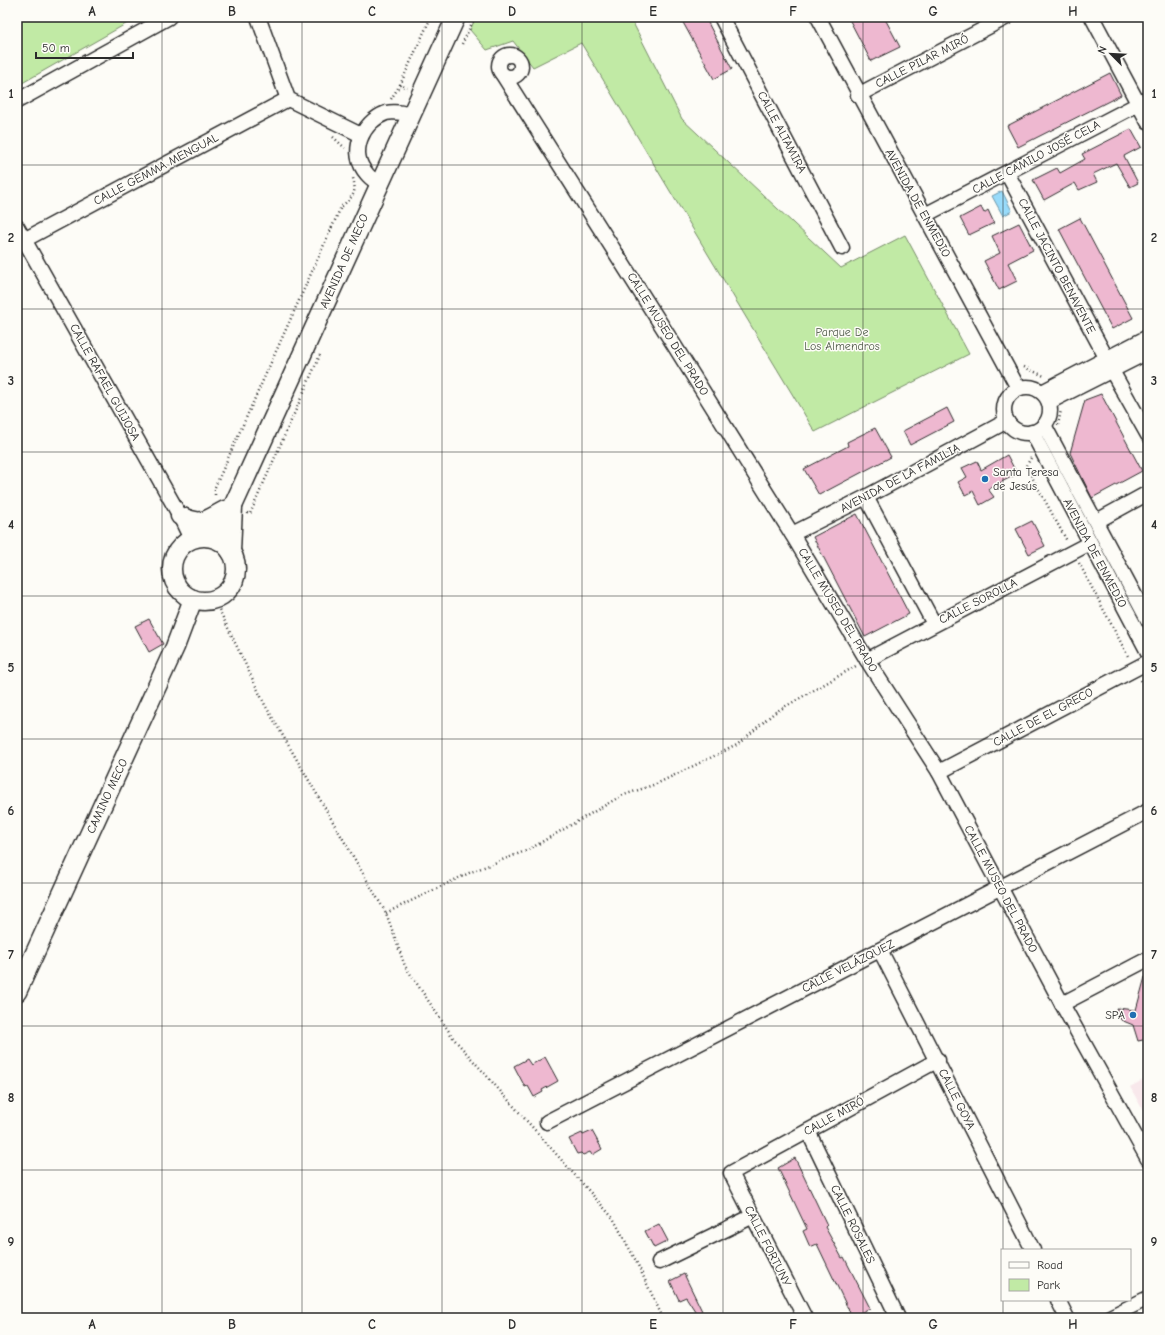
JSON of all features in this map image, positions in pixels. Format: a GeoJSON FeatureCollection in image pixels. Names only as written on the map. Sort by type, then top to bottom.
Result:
{"type":"FeatureCollection","features":[{"type":"Feature","properties":{"kind":"street"},"geometry":{"type":"LineString","coordinates":[[17,101],[169,17]]}},
{"type":"Feature","properties":{"kind":"street"},"geometry":{"type":"LineString","coordinates":[[258,17],[288,99],[361,135]]}},
{"type":"Feature","properties":{"kind":"street","name":"AVENIDA DE MECO"},"geometry":{"type":"LineString","coordinates":[[231,552],[239,509],[379,184],[456,17]]}},
{"type":"Feature","properties":{"kind":"street","name":"CALLE ALTAMIRA"},"geometry":{"type":"LineString","coordinates":[[721,17],[842,248]]}},
{"type":"Feature","properties":{"kind":"street","name":"AVENIDA DE ENMEDIO"},"geometry":{"type":"LineString","coordinates":[[818,17],[858,94],[1018,388]]}},
{"type":"Feature","properties":{"kind":"street","name":"CALLE PILAR MIRÓ"},"geometry":{"type":"LineString","coordinates":[[858,94],[1007,17]]}},
{"type":"Feature","properties":{"kind":"street"},"geometry":{"type":"LineString","coordinates":[[1092,17],[1143,102],[1148,122]]}},
{"type":"Feature","properties":{"kind":"street","name":"CALLE MUSEO DEL PRADO"},"geometry":{"type":"LineString","coordinates":[[503,74],[792,534],[867,660],[939,772],[1062,1004],[1148,1159]]}},
{"type":"Feature","properties":{"kind":"street","name":"CALLE GEMMA MENGUAL"},"geometry":{"type":"LineString","coordinates":[[24,240],[288,99]]}},
{"type":"Feature","properties":{"kind":"street","name":"CALLE CAMILO JOSÉ CELA"},"geometry":{"type":"LineString","coordinates":[[924,215],[1143,102]]}},
{"type":"Feature","properties":{"kind":"street"},"geometry":{"type":"LineString","coordinates":[[379,184],[367,174],[359,157],[358,146],[361,135],[367,126],[387,113],[399,112],[411,115]]}},
{"type":"Feature","properties":{"kind":"street","name":"CALLE JACINTO BENAVENTE"},"geometry":{"type":"LineString","coordinates":[[1007,173],[1148,435]]}},
{"type":"Feature","properties":{"kind":"street","name":"CALLE RAFAEL GUIJOSA"},"geometry":{"type":"LineString","coordinates":[[17,227],[180,516],[200,538]]}},
{"type":"Feature","properties":{"kind":"street"},"geometry":{"type":"LineString","coordinates":[[1110,365],[1148,337]]}},
{"type":"Feature","properties":{"kind":"street"},"geometry":{"type":"LineString","coordinates":[[1045,397],[1110,365],[1148,352]]}},
{"type":"Feature","properties":{"kind":"street"},"geometry":{"type":"LineString","coordinates":[[1029,387],[1045,397],[1050,414],[1038,429],[1018,431],[1007,421],[1004,414],[1006,400],[1018,388],[1029,387]]}},
{"type":"Feature","properties":{"kind":"street","name":"AVENIDA DE LA FAMILIA"},"geometry":{"type":"LineString","coordinates":[[792,534],[866,497],[1007,421]]}},
{"type":"Feature","properties":{"kind":"street","name":"AVENIDA DE ENMEDIO"},"geometry":{"type":"LineString","coordinates":[[1038,429],[1097,521],[1148,620]]}},
{"type":"Feature","properties":{"kind":"street","name":"AVENIDA DE ENMEDIO"},"geometry":{"type":"LineString","coordinates":[[1038,429],[1090,543],[1148,652]]}},
{"type":"Feature","properties":{"kind":"street"},"geometry":{"type":"LineString","coordinates":[[1097,521],[1148,493]]}},
{"type":"Feature","properties":{"kind":"street"},"geometry":{"type":"LineString","coordinates":[[866,497],[934,624]]}},
{"type":"Feature","properties":{"kind":"street"},"geometry":{"type":"LineString","coordinates":[[180,516],[196,522],[204,521],[239,509]]}},
{"type":"Feature","properties":{"kind":"street","name":"AVENIDA DE MECO"},"geometry":{"type":"LineString","coordinates":[[200,538],[239,509]]}},
{"type":"Feature","properties":{"kind":"street"},"geometry":{"type":"LineString","coordinates":[[200,538],[217,539],[225,544],[231,552],[236,570],[234,580],[230,588],[214,599],[204,601],[193,599],[184,594],[176,586],[172,576],[172,564],[175,554],[182,545],[200,538]]}},
{"type":"Feature","properties":{"kind":"street","name":"CALLE SOROLLA"},"geometry":{"type":"LineString","coordinates":[[867,660],[1090,543]]}},
{"type":"Feature","properties":{"kind":"street","name":"CAMINO MECO"},"geometry":{"type":"LineString","coordinates":[[17,992],[175,647],[193,599]]}},
{"type":"Feature","properties":{"kind":"street","name":"CALLE DE EL GRECO"},"geometry":{"type":"LineString","coordinates":[[939,772],[1148,662]]}},
{"type":"Feature","properties":{"kind":"street","name":"CALLE VELÁZQUEZ"},"geometry":{"type":"LineString","coordinates":[[547,1122],[1148,811]]}},
{"type":"Feature","properties":{"kind":"street","name":"CALLE GOYA"},"geometry":{"type":"LineString","coordinates":[[880,950],[938,1060],[1032,1249]]}},
{"type":"Feature","properties":{"kind":"street"},"geometry":{"type":"LineString","coordinates":[[1062,1004],[1148,959]]}},
{"type":"Feature","properties":{"kind":"street","name":"CALLE MIRÓ"},"geometry":{"type":"LineString","coordinates":[[731,1173],[938,1060]]}},
{"type":"Feature","properties":{"kind":"street","name":"CALLE ROSALES"},"geometry":{"type":"LineString","coordinates":[[808,1131],[898,1318]]}},
{"type":"Feature","properties":{"kind":"street","name":"CALLE FORTUNY"},"geometry":{"type":"LineString","coordinates":[[731,1173],[805,1318]]}},
{"type":"Feature","properties":{"kind":"street"},"geometry":{"type":"LineString","coordinates":[[659,1262],[753,1216]]}},
{"type":"Feature","properties":{"kind":"street"},"geometry":{"type":"LineString","coordinates":[[1108,1318],[1148,1298]]}},
{"type":"Feature","properties":{"kind":"street"},"geometry":{"type":"LineString","coordinates":[[1058,1301],[1067,1318]]}},
{"type":"Feature","properties":{"kind":"path"},"geometry":{"type":"LineString","coordinates":[[400,85],[431,17]]}},
{"type":"Feature","properties":{"kind":"path"},"geometry":{"type":"LineString","coordinates":[[215,499],[215,487],[341,207],[353,197]]}},
{"type":"Feature","properties":{"kind":"path"},"geometry":{"type":"LineString","coordinates":[[239,509],[250,514],[323,348]]}},
{"type":"Feature","properties":{"kind":"path"},"geometry":{"type":"LineString","coordinates":[[1021,362],[1025,369],[1045,377],[1050,374]]}},
{"type":"Feature","properties":{"kind":"path"},"geometry":{"type":"LineString","coordinates":[[214,599],[265,705],[386,913],[404,966],[454,1039],[613,1218],[636,1261],[663,1318]]}},
{"type":"Feature","properties":{"kind":"path"},"geometry":{"type":"LineString","coordinates":[[386,913],[471,872],[528,850],[621,796],[656,784],[737,744],[774,713],[867,660]]}},
{"type":"Feature","properties":{"kind":"shaded area"},"geometry":{"type":"Polygon","coordinates":[[[1148,1077],[1148,1119],[1130,1087],[1148,1077]]]}},
{"type":"Feature","properties":{"kind":"green space"},"geometry":{"type":"Polygon","coordinates":[[[17,17],[138,17],[17,86],[17,17]]]}},
{"type":"Feature","properties":{"kind":"green space","name":"Parque De Los Almendros"},"geometry":{"type":"Polygon","coordinates":[[[476,17],[630,17],[682,119],[841,268],[905,235],[969,354],[815,432],[581,43],[533,67],[513,41],[487,50],[470,30],[476,17]]]}},
{"type":"Feature","properties":{"kind":"water"},"geometry":{"type":"Polygon","coordinates":[[[1002,191],[1012,211],[1003,216],[992,196],[1002,191]]]}},
{"type":"Feature","properties":{"kind":"building"},"geometry":{"type":"Polygon","coordinates":[[[680,17],[705,17],[732,69],[714,79],[680,17]]]}},
{"type":"Feature","properties":{"kind":"building"},"geometry":{"type":"Polygon","coordinates":[[[848,17],[884,17],[900,47],[871,61],[848,17]]]}},
{"type":"Feature","properties":{"kind":"building"},"geometry":{"type":"Polygon","coordinates":[[[1110,73],[1121,95],[1018,147],[1007,126],[1110,73]]]}},
{"type":"Feature","properties":{"kind":"building"},"geometry":{"type":"Polygon","coordinates":[[[1131,129],[1141,147],[1124,156],[1138,183],[1130,187],[1116,163],[1093,174],[1097,182],[1079,190],[1075,183],[1044,200],[1033,180],[1057,168],[1060,173],[1085,159],[1082,154],[1131,129]]]}},
{"type":"Feature","properties":{"kind":"building"},"geometry":{"type":"Polygon","coordinates":[[[981,207],[984,213],[988,210],[994,223],[969,235],[960,218],[981,207]]]}},
{"type":"Feature","properties":{"kind":"building"},"geometry":{"type":"Polygon","coordinates":[[[1080,218],[1133,318],[1112,329],[1059,229],[1080,218]]]}},
{"type":"Feature","properties":{"kind":"building"},"geometry":{"type":"Polygon","coordinates":[[[1019,223],[1033,250],[1008,263],[1017,281],[999,290],[984,261],[1000,253],[992,236],[1019,223]]]}},
{"type":"Feature","properties":{"kind":"building"},"geometry":{"type":"Polygon","coordinates":[[[1101,394],[1142,471],[1092,498],[1070,453],[1085,400],[1101,394]]]}},
{"type":"Feature","properties":{"kind":"building"},"geometry":{"type":"Polygon","coordinates":[[[947,408],[954,422],[910,445],[903,431],[947,408]]]}},
{"type":"Feature","properties":{"kind":"building"},"geometry":{"type":"Polygon","coordinates":[[[875,428],[891,457],[819,495],[804,469],[848,446],[847,442],[875,428]]]}},
{"type":"Feature","properties":{"kind":"building","name":"Santa Teresa de Jesús"},"geometry":{"type":"Polygon","coordinates":[[[1007,455],[1017,474],[988,489],[994,497],[980,505],[973,491],[965,495],[958,482],[967,477],[962,468],[977,461],[981,470],[1007,455]]]}},
{"type":"Feature","properties":{"kind":"building"},"geometry":{"type":"Polygon","coordinates":[[[857,514],[909,614],[865,637],[813,537],[857,514]]]}},
{"type":"Feature","properties":{"kind":"building"},"geometry":{"type":"Polygon","coordinates":[[[1032,521],[1045,546],[1029,554],[1016,529],[1032,521]]]}},
{"type":"Feature","properties":{"kind":"building"},"geometry":{"type":"Polygon","coordinates":[[[149,619],[163,644],[149,652],[135,626],[149,619]]]}},
{"type":"Feature","properties":{"kind":"building","name":"SPA"},"geometry":{"type":"Polygon","coordinates":[[[1145,977],[1148,978],[1148,1039],[1138,1041],[1133,1025],[1121,1020],[1116,1008],[1136,1010],[1145,977]]]}},
{"type":"Feature","properties":{"kind":"building"},"geometry":{"type":"Polygon","coordinates":[[[545,1057],[558,1081],[542,1090],[543,1092],[534,1097],[528,1086],[525,1087],[514,1066],[527,1059],[531,1065],[545,1057]]]}},
{"type":"Feature","properties":{"kind":"building"},"geometry":{"type":"Polygon","coordinates":[[[592,1131],[602,1149],[592,1155],[590,1152],[583,1155],[581,1153],[577,1154],[569,1139],[582,1133],[583,1135],[592,1131]]]}},
{"type":"Feature","properties":{"kind":"building"},"geometry":{"type":"Polygon","coordinates":[[[795,1158],[827,1225],[825,1227],[842,1258],[844,1257],[870,1308],[852,1317],[817,1244],[810,1247],[803,1231],[807,1229],[778,1168],[795,1158]]]}},
{"type":"Feature","properties":{"kind":"building"},"geometry":{"type":"Polygon","coordinates":[[[659,1224],[668,1241],[654,1248],[645,1231],[659,1224]]]}},
{"type":"Feature","properties":{"kind":"building"},"geometry":{"type":"Polygon","coordinates":[[[684,1274],[702,1311],[697,1314],[686,1297],[679,1300],[670,1281],[684,1274]]]}},
{"type":"Feature","properties":{"kind":"place","name":"Santa Teresa de Jesús"},"geometry":{"type":"Point","coordinates":[985,479]}},
{"type":"Feature","properties":{"kind":"place","name":"SPA"},"geometry":{"type":"Point","coordinates":[1133,1015]}}]}
